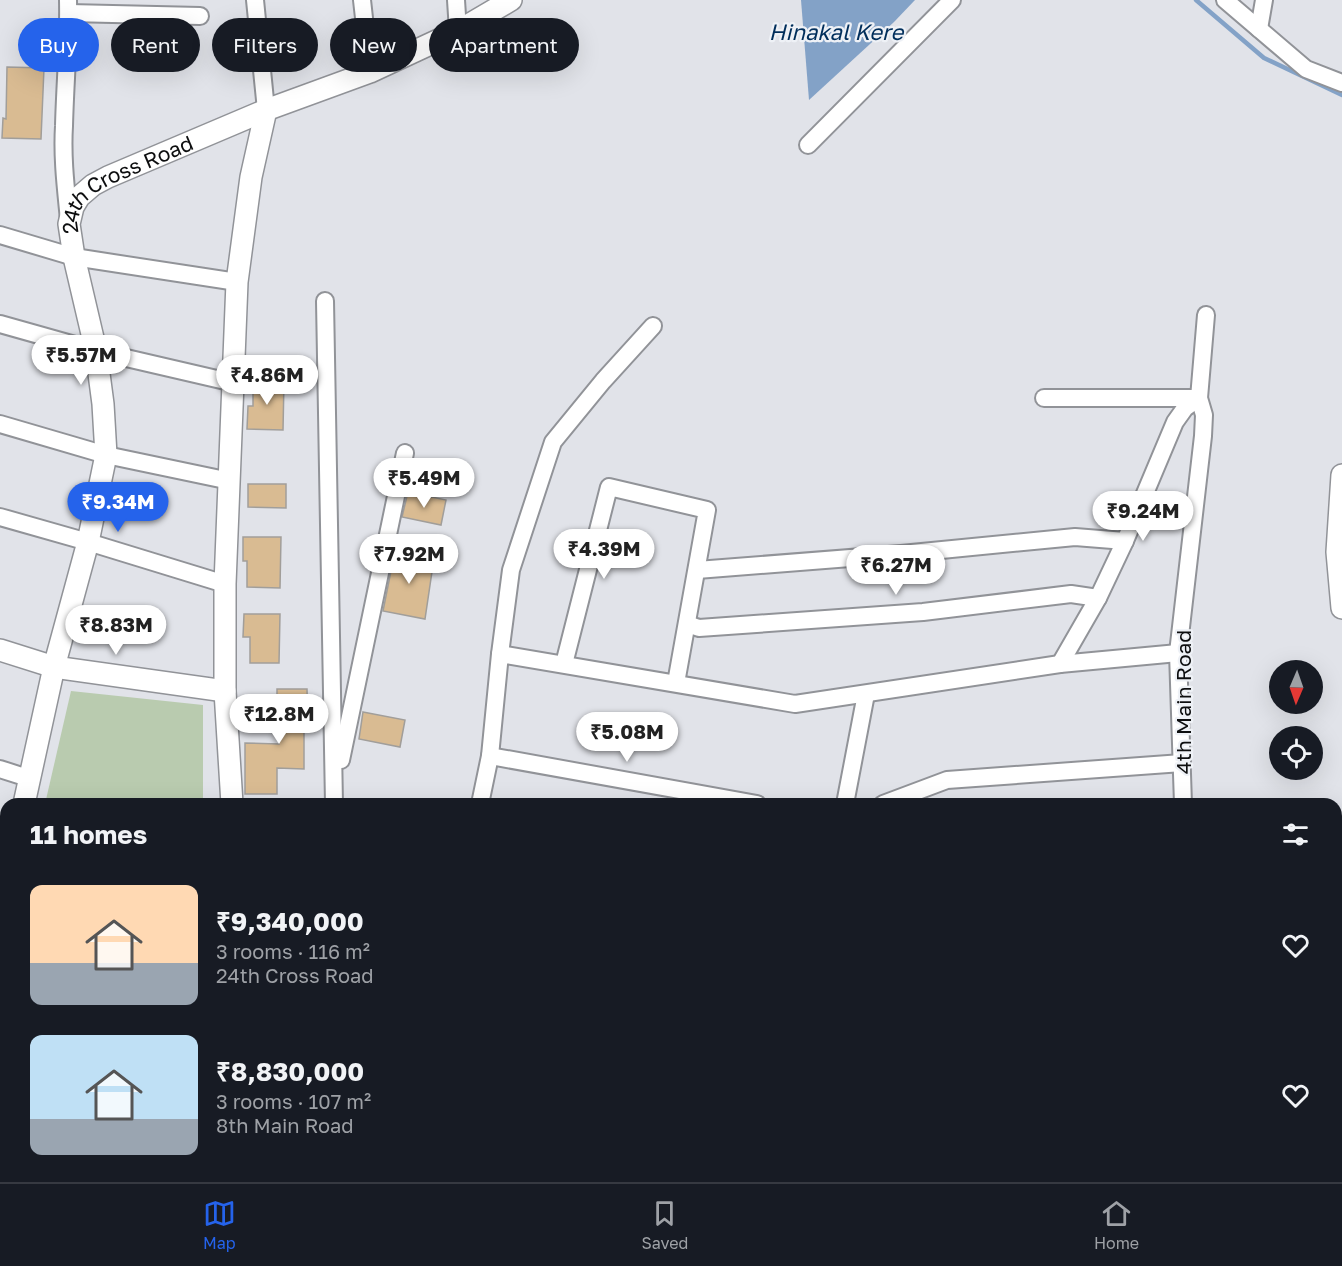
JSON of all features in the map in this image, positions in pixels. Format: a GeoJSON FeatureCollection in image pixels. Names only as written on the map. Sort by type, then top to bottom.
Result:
{"type":"FeatureCollection","features":[{"type":"Feature","properties":{"kind":"street"},"geometry":{"type":"LineString","coordinates":[[231,798],[225,691],[225,585],[237,282],[251,177],[266,110],[255,0]]}},
{"type":"Feature","properties":{"kind":"street"},"geometry":{"type":"LineString","coordinates":[[362,0],[364,18]]}},
{"type":"Feature","properties":{"kind":"street"},"geometry":{"type":"LineString","coordinates":[[456,0],[457,18]]}},
{"type":"Feature","properties":{"kind":"street","name":"24th Cross Road"},"geometry":{"type":"LineString","coordinates":[[481,18],[512,0]]}},
{"type":"Feature","properties":{"kind":"street"},"geometry":{"type":"LineString","coordinates":[[808,145],[952,0]]}},
{"type":"Feature","properties":{"kind":"street"},"geometry":{"type":"LineString","coordinates":[[1225,0],[1306,69],[1342,83]]}},
{"type":"Feature","properties":{"kind":"street"},"geometry":{"type":"LineString","coordinates":[[1259,29],[1264,0]]}},
{"type":"Feature","properties":{"kind":"street"},"geometry":{"type":"LineString","coordinates":[[69,224],[63,163],[69,6],[200,16]]}},
{"type":"Feature","properties":{"kind":"street","name":"24th Cross Road"},"geometry":{"type":"LineString","coordinates":[[25,798],[54,667],[88,542],[106,455],[103,404],[96,351],[74,257],[69,224],[73,207],[79,197],[93,185],[266,110],[370,72]]}},
{"type":"Feature","properties":{"kind":"street"},"geometry":{"type":"LineString","coordinates":[[0,235],[74,257],[237,282]]}},
{"type":"Feature","properties":{"kind":"street"},"geometry":{"type":"LineString","coordinates":[[325,301],[334,797]]}},
{"type":"Feature","properties":{"kind":"street","name":"4th Main Road"},"geometry":{"type":"LineString","coordinates":[[1183,798],[1179,653],[1203,436],[1204,416],[1199,398],[1206,315]]}},
{"type":"Feature","properties":{"kind":"street"},"geometry":{"type":"LineString","coordinates":[[0,324],[96,351],[234,383]]}},
{"type":"Feature","properties":{"kind":"street"},"geometry":{"type":"LineString","coordinates":[[481,798],[490,756],[511,570],[553,442],[603,381],[653,326]]}},
{"type":"Feature","properties":{"kind":"street"},"geometry":{"type":"LineString","coordinates":[[1044,398],[1199,398]]}},
{"type":"Feature","properties":{"kind":"street"},"geometry":{"type":"LineString","coordinates":[[1060,664],[1098,598],[1125,541],[1175,422],[1185,408],[1199,398]]}},
{"type":"Feature","properties":{"kind":"street"},"geometry":{"type":"LineString","coordinates":[[0,424],[106,455],[230,481]]}},
{"type":"Feature","properties":{"kind":"street"},"geometry":{"type":"LineString","coordinates":[[334,797],[405,453]]}},
{"type":"Feature","properties":{"kind":"street"},"geometry":{"type":"LineString","coordinates":[[1342,475],[1337,552],[1342,608]]}},
{"type":"Feature","properties":{"kind":"street"},"geometry":{"type":"LineString","coordinates":[[564,664],[609,487],[706,510],[676,683]]}},
{"type":"Feature","properties":{"kind":"street"},"geometry":{"type":"LineString","coordinates":[[0,517],[225,585]]}},
{"type":"Feature","properties":{"kind":"street"},"geometry":{"type":"LineString","coordinates":[[697,570],[901,554],[1075,537],[1125,541]]}},
{"type":"Feature","properties":{"kind":"street"},"geometry":{"type":"LineString","coordinates":[[687,624],[699,628],[923,612],[1071,594],[1098,598]]}},
{"type":"Feature","properties":{"kind":"street"},"geometry":{"type":"LineString","coordinates":[[0,650],[54,667],[225,691]]}},
{"type":"Feature","properties":{"kind":"street"},"geometry":{"type":"LineString","coordinates":[[500,654],[795,704],[1060,664],[1179,653]]}},
{"type":"Feature","properties":{"kind":"street"},"geometry":{"type":"LineString","coordinates":[[846,798],[866,694]]}},
{"type":"Feature","properties":{"kind":"street"},"geometry":{"type":"LineString","coordinates":[[490,756],[724,798]]}},
{"type":"Feature","properties":{"kind":"street"},"geometry":{"type":"LineString","coordinates":[[899,798],[948,780],[1182,763]]}},
{"type":"Feature","properties":{"kind":"street"},"geometry":{"type":"LineString","coordinates":[[0,769],[30,778]]}},
{"type":"Feature","properties":{"kind":"green space"},"geometry":{"type":"Polygon","coordinates":[[[71,691],[203,705],[203,798],[46,798],[71,691]]]}},
{"type":"Feature","properties":{"kind":"water","name":"Hinakal Kere"},"geometry":{"type":"Polygon","coordinates":[[[801,0],[915,0],[809,100],[801,0]]]}},
{"type":"Feature","properties":{"kind":"building"},"geometry":{"type":"Polygon","coordinates":[[[7,67],[18,67],[18,72],[44,72],[41,139],[2,138],[3,118],[6,119],[7,67]]]}},
{"type":"Feature","properties":{"kind":"building"},"geometry":{"type":"Polygon","coordinates":[[[253,381],[284,381],[283,430],[247,429],[248,406],[253,406],[253,381]]]}},
{"type":"Feature","properties":{"kind":"building"},"geometry":{"type":"Polygon","coordinates":[[[248,484],[286,484],[286,508],[248,507],[248,484]]]}},
{"type":"Feature","properties":{"kind":"building"},"geometry":{"type":"Polygon","coordinates":[[[408,492],[446,500],[441,525],[402,517],[408,492]]]}},
{"type":"Feature","properties":{"kind":"building"},"geometry":{"type":"Polygon","coordinates":[[[243,537],[281,537],[280,588],[247,587],[247,561],[243,561],[243,537]]]}},
{"type":"Feature","properties":{"kind":"building"},"geometry":{"type":"Polygon","coordinates":[[[395,551],[434,558],[425,619],[383,611],[395,551]]]}},
{"type":"Feature","properties":{"kind":"building"},"geometry":{"type":"Polygon","coordinates":[[[244,614],[280,614],[279,663],[250,663],[250,637],[243,637],[244,614]]]}},
{"type":"Feature","properties":{"kind":"building"},"geometry":{"type":"Polygon","coordinates":[[[277,689],[307,689],[308,729],[304,729],[304,769],[277,768],[277,794],[245,794],[245,743],[279,744],[280,709],[277,709],[277,689]]]}},
{"type":"Feature","properties":{"kind":"building"},"geometry":{"type":"Polygon","coordinates":[[[363,712],[405,720],[400,747],[359,739],[363,712]]]}},
{"type":"Feature","properties":{"kind":"waterway"},"geometry":{"type":"LineString","coordinates":[[1196,0],[1264,58],[1342,95]]}}]}
